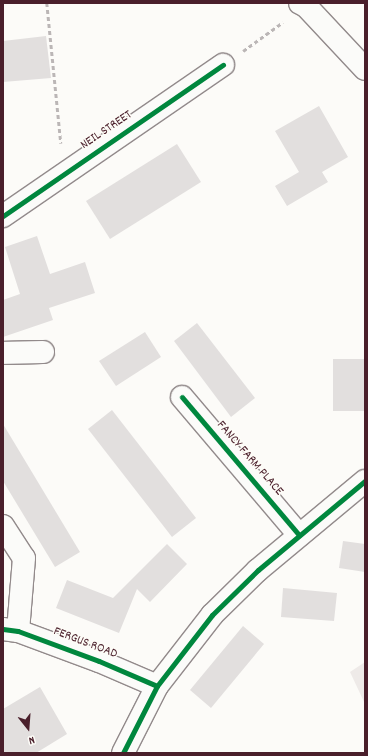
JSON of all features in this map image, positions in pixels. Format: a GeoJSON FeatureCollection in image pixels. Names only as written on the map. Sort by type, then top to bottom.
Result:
{"type":"FeatureCollection","features":[{"type":"Feature","properties":{"kind":"street"},"geometry":{"type":"LineString","coordinates":[[303,5],[365,69]]}},
{"type":"Feature","properties":{"kind":"street","name":"NEIL STREET"},"geometry":{"type":"LineString","coordinates":[[3,216],[224,65]]}},
{"type":"Feature","properties":{"kind":"street"},"geometry":{"type":"LineString","coordinates":[[3,353],[43,352]]}},
{"type":"Feature","properties":{"kind":"street","name":"FANCY FARM PLACE"},"geometry":{"type":"LineString","coordinates":[[182,397],[300,535]]}},
{"type":"Feature","properties":{"kind":"street"},"geometry":{"type":"LineString","coordinates":[[123,753],[157,686],[212,615],[258,570],[365,481]]}},
{"type":"Feature","properties":{"kind":"street"},"geometry":{"type":"LineString","coordinates":[[3,526],[24,558],[11,630]]}},
{"type":"Feature","properties":{"kind":"street","name":"FERGUS ROAD"},"geometry":{"type":"LineString","coordinates":[[11,630],[99,661],[157,686]]}},
{"type":"Feature","properties":{"kind":"path"},"geometry":{"type":"LineString","coordinates":[[47,3],[64,174]]}},
{"type":"Feature","properties":{"kind":"path"},"geometry":{"type":"LineString","coordinates":[[224,65],[303,5]]}},
{"type":"Feature","properties":{"kind":"shaded area"},"geometry":{"type":"Polygon","coordinates":[[[365,662],[365,704],[350,672],[365,662]]]}},
{"type":"Feature","properties":{"kind":"building"},"geometry":{"type":"Polygon","coordinates":[[[46,36],[51,78],[3,82],[3,41],[46,36]]]}},
{"type":"Feature","properties":{"kind":"building"},"geometry":{"type":"Polygon","coordinates":[[[319,106],[348,157],[322,172],[328,182],[287,206],[275,186],[299,172],[275,131],[319,106]]]}},
{"type":"Feature","properties":{"kind":"building"},"geometry":{"type":"Polygon","coordinates":[[[177,144],[201,182],[110,239],[86,201],[177,144]]]}},
{"type":"Feature","properties":{"kind":"building"},"geometry":{"type":"Polygon","coordinates":[[[37,236],[50,274],[85,262],[95,293],[49,308],[53,320],[3,337],[3,300],[20,294],[5,247],[37,236]]]}},
{"type":"Feature","properties":{"kind":"building"},"geometry":{"type":"Polygon","coordinates":[[[197,323],[255,398],[231,417],[174,341],[197,323]]]}},
{"type":"Feature","properties":{"kind":"building"},"geometry":{"type":"Polygon","coordinates":[[[145,332],[161,357],[116,386],[99,361],[145,332]]]}},
{"type":"Feature","properties":{"kind":"building"},"geometry":{"type":"Polygon","coordinates":[[[333,359],[364,359],[364,411],[333,411],[333,359]]]}},
{"type":"Feature","properties":{"kind":"building"},"geometry":{"type":"Polygon","coordinates":[[[112,410],[196,518],[172,537],[88,429],[112,410]]]}},
{"type":"Feature","properties":{"kind":"building"},"geometry":{"type":"Polygon","coordinates":[[[3,424],[80,552],[55,567],[3,481],[3,424]]]}},
{"type":"Feature","properties":{"kind":"building"},"geometry":{"type":"Polygon","coordinates":[[[343,541],[365,544],[365,572],[339,568],[343,541]]]}},
{"type":"Feature","properties":{"kind":"building"},"geometry":{"type":"Polygon","coordinates":[[[167,544],[187,564],[150,602],[137,589],[119,633],[56,608],[67,580],[113,598],[167,544]]]}},
{"type":"Feature","properties":{"kind":"building"},"geometry":{"type":"Polygon","coordinates":[[[283,588],[337,593],[334,621],[281,617],[283,588]]]}},
{"type":"Feature","properties":{"kind":"building"},"geometry":{"type":"Polygon","coordinates":[[[243,626],[264,644],[211,708],[190,690],[243,626]]]}},
{"type":"Feature","properties":{"kind":"building"},"geometry":{"type":"Polygon","coordinates":[[[40,687],[67,734],[36,753],[3,753],[3,709],[40,687]]]}},
{"type":"Feature","properties":{"kind":"cycle path"},"geometry":{"type":"LineString","coordinates":[[3,216],[223,65]]}},
{"type":"Feature","properties":{"kind":"cycle path"},"geometry":{"type":"LineString","coordinates":[[182,397],[299,535]]}},
{"type":"Feature","properties":{"kind":"cycle path"},"geometry":{"type":"LineString","coordinates":[[123,753],[157,686],[212,615],[258,570],[365,481]]}},
{"type":"Feature","properties":{"kind":"cycle path"},"geometry":{"type":"LineString","coordinates":[[3,629],[18,631],[99,661],[157,686]]}}]}
